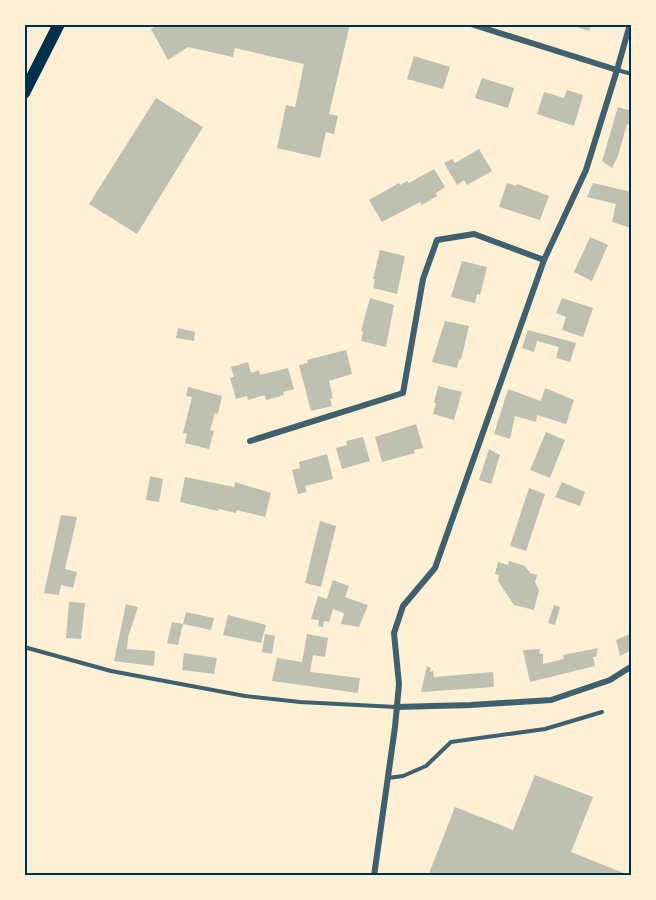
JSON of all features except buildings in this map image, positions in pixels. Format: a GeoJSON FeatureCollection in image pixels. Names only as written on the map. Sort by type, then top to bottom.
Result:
{"type":"FeatureCollection","features":[{"type":"Feature","properties":{"kind":"main road"},"geometry":{"type":"LineString","coordinates":[[24,93],[59,24]]}},
{"type":"Feature","properties":{"kind":"street"},"geometry":{"type":"LineString","coordinates":[[471,24],[617,70]]}},
{"type":"Feature","properties":{"kind":"street"},"geometry":{"type":"LineString","coordinates":[[374,876],[399,684],[394,633],[403,606],[435,568],[544,260],[586,170],[630,24]]}},
{"type":"Feature","properties":{"kind":"street"},"geometry":{"type":"LineString","coordinates":[[250,441],[403,393],[423,279],[437,240],[474,234],[544,260]]}},
{"type":"Feature","properties":{"kind":"street"},"geometry":{"type":"LineString","coordinates":[[396,707],[551,700],[610,680],[632,666]]}},
{"type":"Feature","properties":{"kind":"lane"},"geometry":{"type":"LineString","coordinates":[[617,70],[632,74]]}},
{"type":"Feature","properties":{"kind":"lane"},"geometry":{"type":"LineString","coordinates":[[24,647],[111,671],[245,696],[300,702],[396,707]]}},
{"type":"Feature","properties":{"kind":"lane"},"geometry":{"type":"LineString","coordinates":[[388,778],[403,776],[426,766],[451,742],[545,729],[602,712]]}}]}
